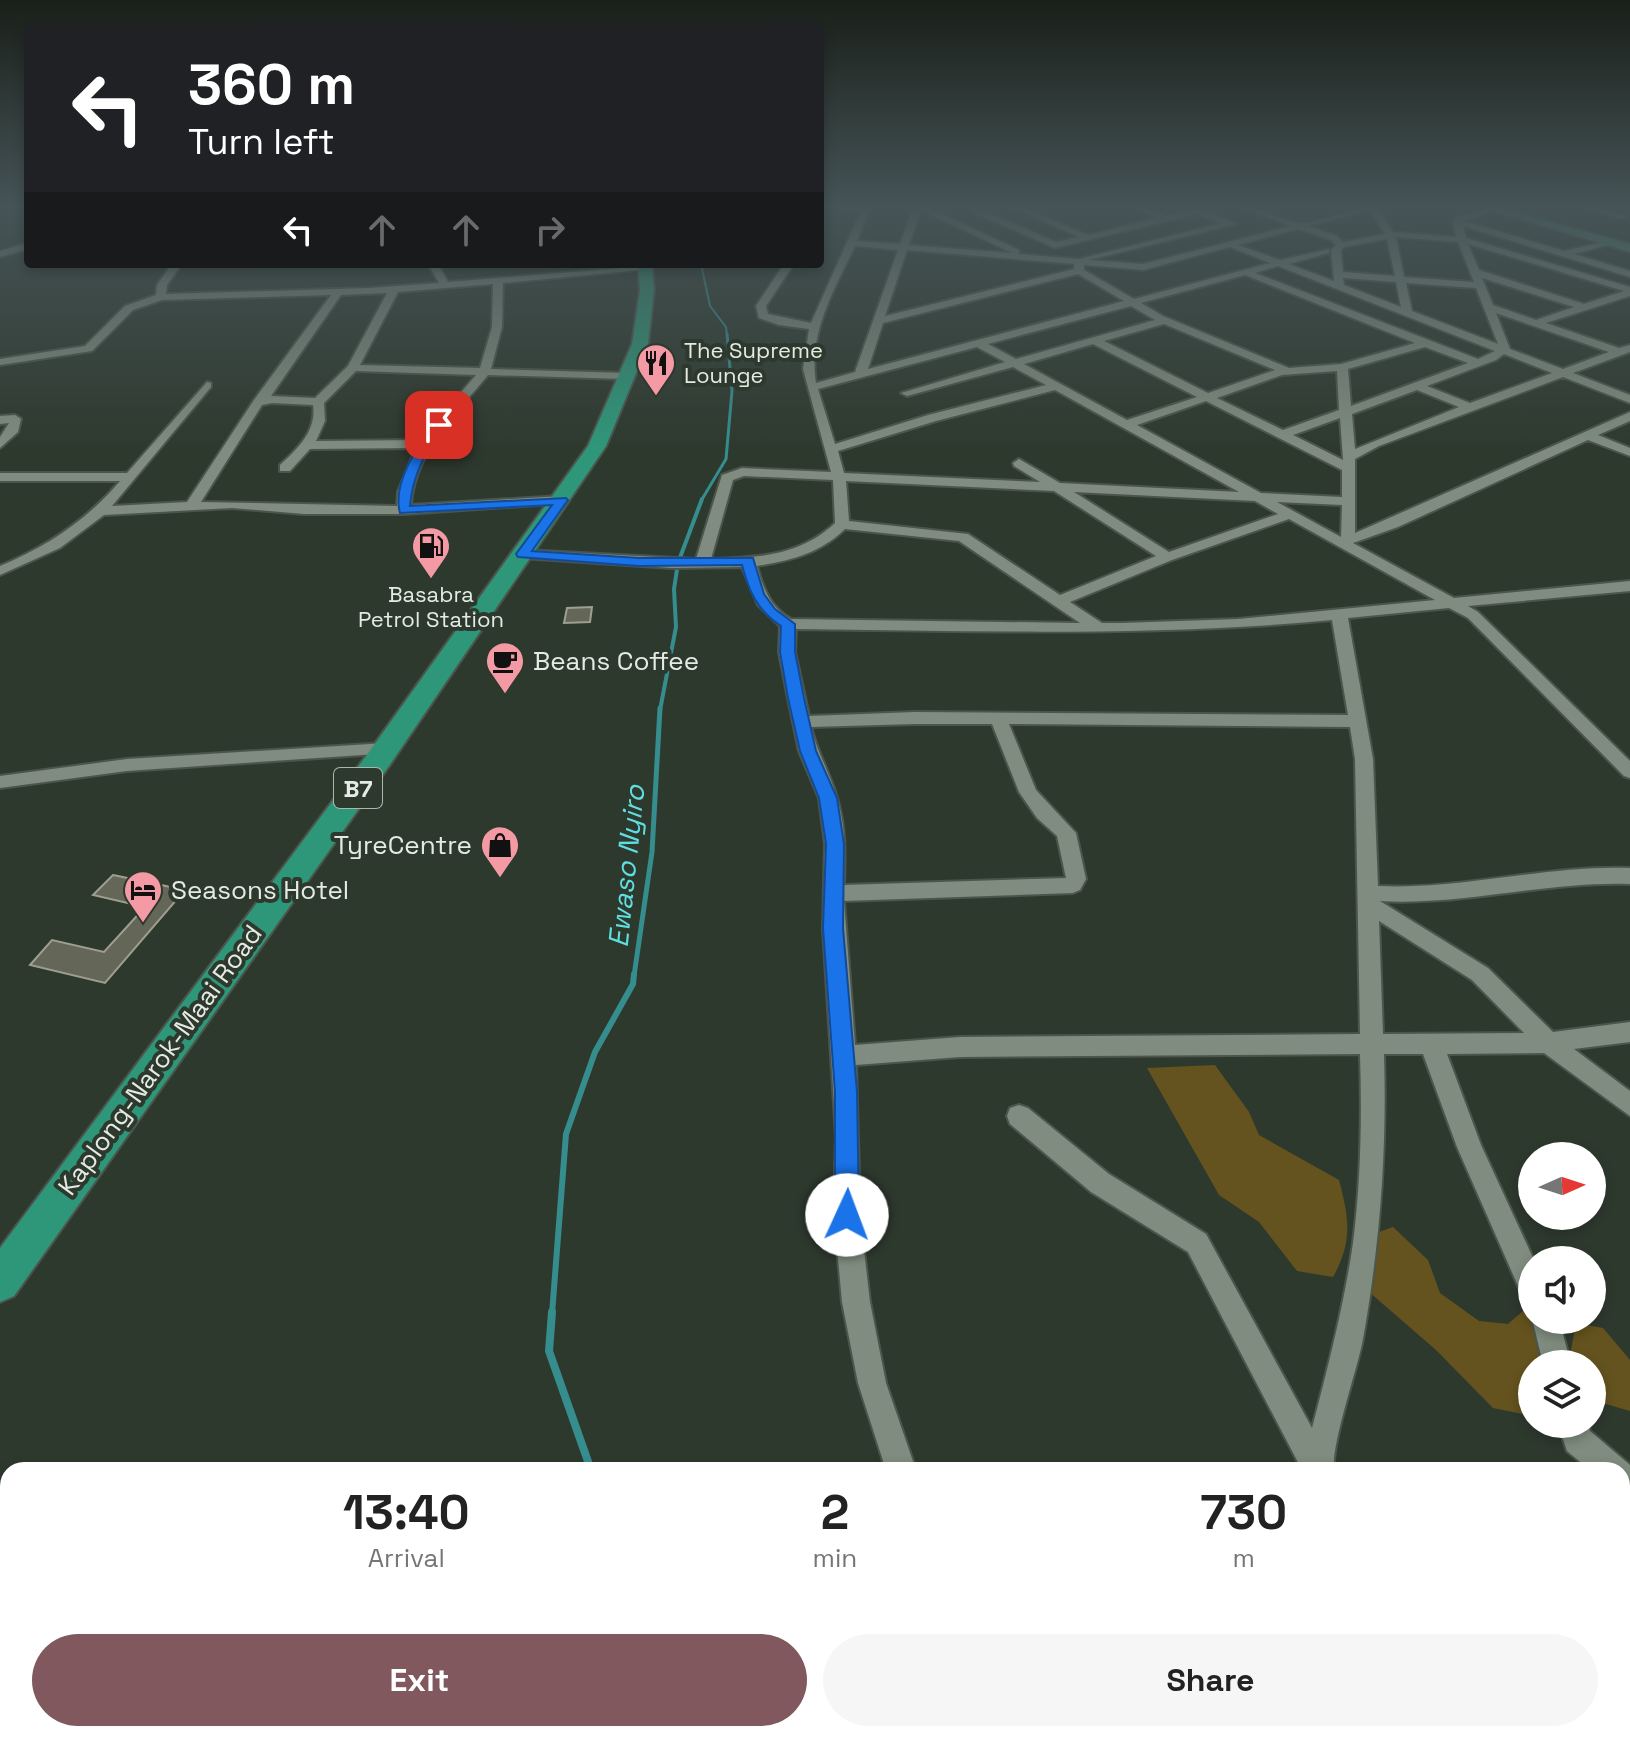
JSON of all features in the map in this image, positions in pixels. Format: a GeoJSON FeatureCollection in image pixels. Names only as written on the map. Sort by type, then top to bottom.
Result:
{"type":"FeatureCollection","features":[{"type":"Feature","properties":{"kind":"highway","name":"Kaplong-Narok-Maai Road"},"geometry":{"type":"LineString","coordinates":[[0,1282],[562,500],[610,420],[645,323],[645,287]]}},
{"type":"Feature","properties":{"kind":"street"},"geometry":{"type":"LineString","coordinates":[[161,297],[162,287]]}},
{"type":"Feature","properties":{"kind":"street"},"geometry":{"type":"LineString","coordinates":[[0,362],[88,349],[129,308],[161,297],[337,293],[424,287]]}},
{"type":"Feature","properties":{"kind":"street"},"geometry":{"type":"LineString","coordinates":[[404,510],[405,492],[424,444],[485,372],[497,327],[498,287]]}},
{"type":"Feature","properties":{"kind":"street"},"geometry":{"type":"LineString","coordinates":[[773,287],[761,306],[763,316],[779,322],[816,327]]}},
{"type":"Feature","properties":{"kind":"street"},"geometry":{"type":"LineString","coordinates":[[833,287],[808,350],[813,387],[841,478],[842,524]]}},
{"type":"Feature","properties":{"kind":"street"},"geometry":{"type":"LineString","coordinates":[[860,375],[891,287]]}},
{"type":"Feature","properties":{"kind":"street"},"geometry":{"type":"LineString","coordinates":[[878,321],[1003,287]]}},
{"type":"Feature","properties":{"kind":"street"},"geometry":{"type":"LineString","coordinates":[[1109,287],[1161,319],[1293,373]]}},
{"type":"Feature","properties":{"kind":"street"},"geometry":{"type":"LineString","coordinates":[[831,449],[978,343],[1186,287]]}},
{"type":"Feature","properties":{"kind":"street"},"geometry":{"type":"LineString","coordinates":[[1282,287],[1477,363]]}},
{"type":"Feature","properties":{"kind":"street"},"geometry":{"type":"LineString","coordinates":[[1342,287],[1343,313]]}},
{"type":"Feature","properties":{"kind":"street"},"geometry":{"type":"LineString","coordinates":[[1349,287],[1407,313],[1505,348],[1630,399]]}},
{"type":"Feature","properties":{"kind":"street"},"geometry":{"type":"LineString","coordinates":[[1400,287],[1407,313]]}},
{"type":"Feature","properties":{"kind":"street"},"geometry":{"type":"LineString","coordinates":[[1481,287],[1505,348]]}},
{"type":"Feature","properties":{"kind":"street"},"geometry":{"type":"LineString","coordinates":[[1522,287],[1580,306]]}},
{"type":"Feature","properties":{"kind":"street"},"geometry":{"type":"LineString","coordinates":[[261,401],[318,402],[353,368],[394,289]]}},
{"type":"Feature","properties":{"kind":"street"},"geometry":{"type":"LineString","coordinates":[[1536,323],[1629,292]]}},
{"type":"Feature","properties":{"kind":"street"},"geometry":{"type":"LineString","coordinates":[[192,505],[337,293]]}},
{"type":"Feature","properties":{"kind":"street"},"geometry":{"type":"LineString","coordinates":[[1490,307],[1625,350]]}},
{"type":"Feature","properties":{"kind":"street"},"geometry":{"type":"LineString","coordinates":[[908,393],[1158,323],[1161,319]]}},
{"type":"Feature","properties":{"kind":"street"},"geometry":{"type":"LineString","coordinates":[[1095,341],[1206,397],[1348,462]]}},
{"type":"Feature","properties":{"kind":"street"},"geometry":{"type":"LineString","coordinates":[[978,343],[1288,515],[1344,542],[1484,623],[1554,699],[1630,772]]}},
{"type":"Feature","properties":{"kind":"street"},"geometry":{"type":"LineString","coordinates":[[1128,424],[1281,372],[1342,367],[1426,343]]}},
{"type":"Feature","properties":{"kind":"street"},"geometry":{"type":"LineString","coordinates":[[1285,434],[1477,363],[1505,348]]}},
{"type":"Feature","properties":{"kind":"street"},"geometry":{"type":"LineString","coordinates":[[1348,462],[1375,443],[1625,350]]}},
{"type":"Feature","properties":{"kind":"street"},"geometry":{"type":"LineString","coordinates":[[1342,367],[1348,462],[1344,542]]}},
{"type":"Feature","properties":{"kind":"street"},"geometry":{"type":"LineString","coordinates":[[353,368],[626,376]]}},
{"type":"Feature","properties":{"kind":"street"},"geometry":{"type":"LineString","coordinates":[[813,387],[860,375],[908,393],[1057,386]]}},
{"type":"Feature","properties":{"kind":"street"},"geometry":{"type":"LineString","coordinates":[[0,571],[71,538],[103,511],[207,385]]}},
{"type":"Feature","properties":{"kind":"street"},"geometry":{"type":"LineString","coordinates":[[1418,386],[1471,408]]}},
{"type":"Feature","properties":{"kind":"street"},"geometry":{"type":"LineString","coordinates":[[285,468],[307,445],[320,418],[318,402]]}},
{"type":"Feature","properties":{"kind":"street"},"geometry":{"type":"LineString","coordinates":[[1344,542],[1591,437],[1630,416]]}},
{"type":"Feature","properties":{"kind":"street"},"geometry":{"type":"LineString","coordinates":[[0,420],[15,419],[14,429],[0,444]]}},
{"type":"Feature","properties":{"kind":"street"},"geometry":{"type":"LineString","coordinates":[[1591,437],[1630,452]]}},
{"type":"Feature","properties":{"kind":"street"},"geometry":{"type":"LineString","coordinates":[[307,445],[424,444]]}},
{"type":"Feature","properties":{"kind":"street"},"geometry":{"type":"LineString","coordinates":[[1019,463],[1167,557]]}},
{"type":"Feature","properties":{"kind":"street"},"geometry":{"type":"LineString","coordinates":[[703,562],[716,507],[727,478],[733,474],[1346,501]]}},
{"type":"Feature","properties":{"kind":"street"},"geometry":{"type":"LineString","coordinates":[[0,477],[121,475],[128,480]]}},
{"type":"Feature","properties":{"kind":"street"},"geometry":{"type":"LineString","coordinates":[[103,511],[192,505],[404,510],[562,500]]}},
{"type":"Feature","properties":{"kind":"street"},"geometry":{"type":"LineString","coordinates":[[1057,602],[1167,557],[1288,515]]}},
{"type":"Feature","properties":{"kind":"street"},"geometry":{"type":"LineString","coordinates":[[523,554],[748,561],[813,548],[842,524],[963,537],[1097,627]]}},
{"type":"Feature","properties":{"kind":"street"},"geometry":{"type":"LineString","coordinates":[[748,561],[757,594],[770,612],[788,624],[1097,627],[1238,624],[1630,586]]}},
{"type":"Feature","properties":{"kind":"street"},"geometry":{"type":"LineString","coordinates":[[1320,1462],[1348,1343],[1366,1243],[1374,1130],[1369,899],[1360,721],[1339,613]]}},
{"type":"Feature","properties":{"kind":"street"},"geometry":{"type":"LineString","coordinates":[[788,624],[787,652],[808,751],[828,798],[835,844],[834,893],[848,1135],[847,1215],[856,1302],[872,1383],[898,1462]]}},
{"type":"Feature","properties":{"kind":"street"},"geometry":{"type":"LineString","coordinates":[[802,722],[851,718],[1360,721]]}},
{"type":"Feature","properties":{"kind":"street"},"geometry":{"type":"LineString","coordinates":[[834,893],[1073,885],[1076,879],[1066,833],[1028,792],[998,718]]}},
{"type":"Feature","properties":{"kind":"street"},"geometry":{"type":"LineString","coordinates":[[0,782],[127,765],[386,749]]}},
{"type":"Feature","properties":{"kind":"street"},"geometry":{"type":"LineString","coordinates":[[1369,899],[1405,898],[1550,877],[1630,876]]}},
{"type":"Feature","properties":{"kind":"street"},"geometry":{"type":"LineString","coordinates":[[1369,899],[1480,974],[1548,1043],[1630,1105]]}},
{"type":"Feature","properties":{"kind":"street"},"geometry":{"type":"LineString","coordinates":[[842,1056],[960,1047],[1548,1043],[1630,1032]]}},
{"type":"Feature","properties":{"kind":"street"},"geometry":{"type":"LineString","coordinates":[[1431,1043],[1469,1147],[1518,1254]]}},
{"type":"Feature","properties":{"kind":"street"},"geometry":{"type":"LineString","coordinates":[[1019,1116],[1100,1183],[1197,1243],[1314,1462]]}},
{"type":"Feature","properties":{"kind":"street"},"geometry":{"type":"LineString","coordinates":[[1577,1438],[1604,1462]]}},
{"type":"Feature","properties":{"kind":"shaded area"},"geometry":{"type":"Polygon","coordinates":[[[1215,1065],[1249,1112],[1259,1135],[1339,1180],[1347,1229],[1344,1252],[1333,1277],[1297,1271],[1259,1222],[1219,1195],[1147,1068],[1215,1065]]]}},
{"type":"Feature","properties":{"kind":"shaded area"},"geometry":{"type":"Polygon","coordinates":[[[1393,1227],[1428,1260],[1440,1293],[1479,1321],[1508,1324],[1518,1315],[1518,1334],[1543,1334],[1548,1350],[1518,1350],[1518,1413],[1493,1408],[1436,1350],[1368,1291],[1379,1232],[1393,1227]]]}},
{"type":"Feature","properties":{"kind":"shaded area"},"geometry":{"type":"Polygon","coordinates":[[[1606,1332],[1630,1360],[1630,1411],[1606,1404],[1606,1350],[1571,1350],[1574,1334],[1606,1334],[1606,1332]]]}},
{"type":"Feature","properties":{"kind":"building"},"geometry":{"type":"Polygon","coordinates":[[[592,607],[590,622],[564,623],[567,608],[592,607]]]}},
{"type":"Feature","properties":{"kind":"building","name":"Seasons Hotel"},"geometry":{"type":"Polygon","coordinates":[[[113,875],[185,890],[105,983],[30,965],[52,940],[104,952],[145,907],[93,895],[113,875]]]}},
{"type":"Feature","properties":{"kind":"waterway","name":"Ewaso Nyiro"},"geometry":{"type":"LineString","coordinates":[[706,287],[710,306],[726,327],[727,336]]}},
{"type":"Feature","properties":{"kind":"waterway","name":"Ewaso Nyiro"},"geometry":{"type":"LineString","coordinates":[[702,500],[726,459],[732,391],[727,334]]}},
{"type":"Feature","properties":{"kind":"waterway","name":"Ewaso Nyiro"},"geometry":{"type":"LineString","coordinates":[[660,710],[676,627],[674,589],[678,563],[702,500]]}},
{"type":"Feature","properties":{"kind":"waterway","name":"Ewaso Nyiro"},"geometry":{"type":"LineString","coordinates":[[634,976],[652,852],[660,708]]}},
{"type":"Feature","properties":{"kind":"waterway","name":"Ewaso Nyiro"},"geometry":{"type":"LineString","coordinates":[[552,1314],[566,1134],[595,1052],[633,984],[634,974]]}},
{"type":"Feature","properties":{"kind":"waterway","name":"Ewaso Nyiro"},"geometry":{"type":"LineString","coordinates":[[552,1312],[549,1351],[588,1462]]}},
{"type":"Feature","properties":{"kind":"place","name":"The Supreme Lounge"},"geometry":{"type":"Point","coordinates":[656,397]}},
{"type":"Feature","properties":{"kind":"place","name":"Basabra Petrol Station"},"geometry":{"type":"Point","coordinates":[431,580]}},
{"type":"Feature","properties":{"kind":"place","name":"Beans Coffee"},"geometry":{"type":"Point","coordinates":[505,695]}},
{"type":"Feature","properties":{"kind":"place","name":"TyreCentre"},"geometry":{"type":"Point","coordinates":[500,879]}},
{"type":"Feature","properties":{"kind":"place","name":"Seasons Hotel"},"geometry":{"type":"Point","coordinates":[143,924]}},
{"type":"Feature","properties":{"kind":"route"},"geometry":{"type":"LineString","coordinates":[[439,425],[424,444],[405,492],[404,510],[562,500],[523,554],[639,562],[748,561],[757,594],[770,612],[788,624],[787,652],[796,698],[808,751],[828,798],[835,844],[833,928],[846,1092],[847,1215]]}}]}
